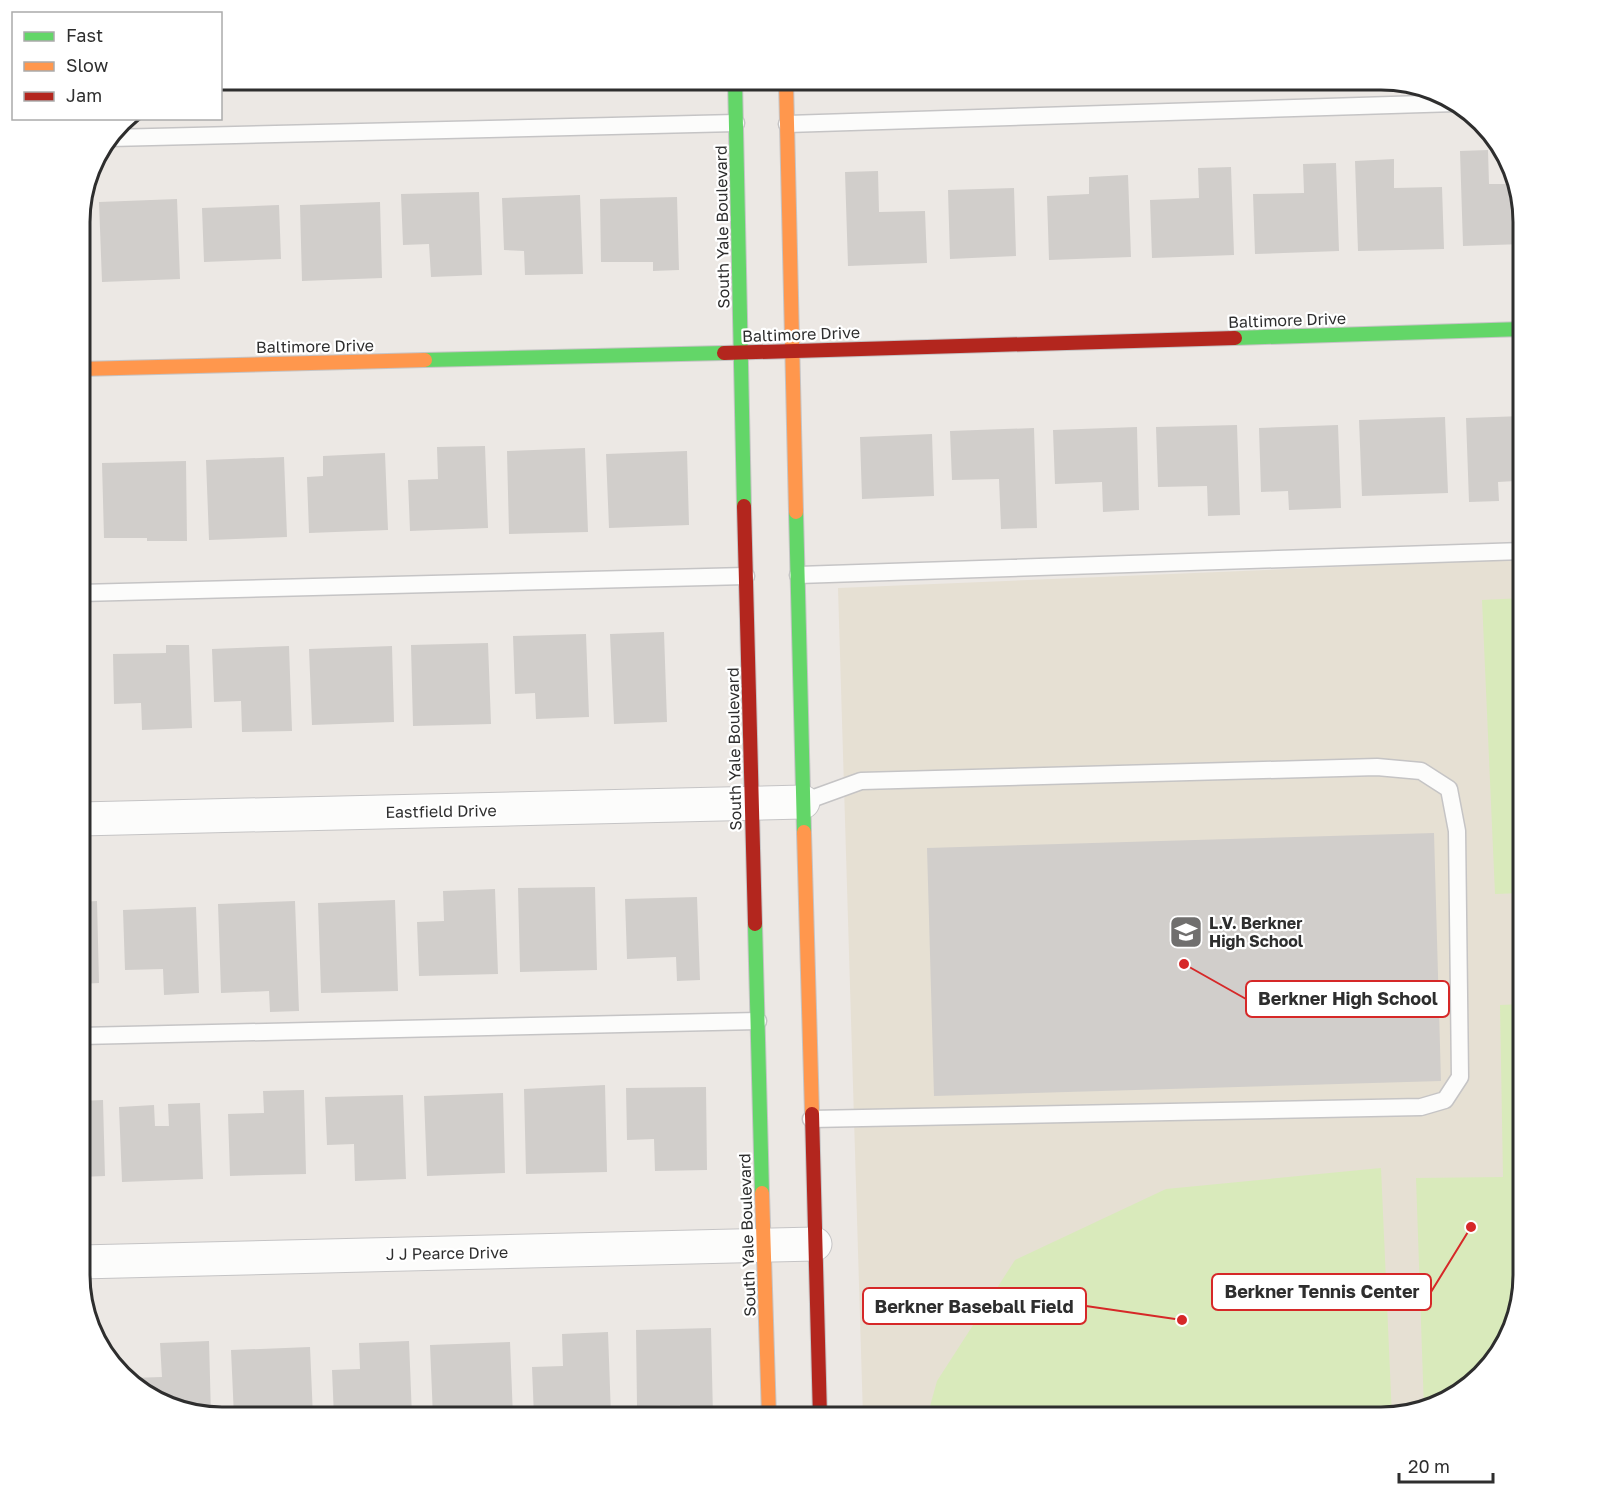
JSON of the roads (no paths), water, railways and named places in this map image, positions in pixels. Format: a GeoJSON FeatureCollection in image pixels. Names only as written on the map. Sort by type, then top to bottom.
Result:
{"type":"FeatureCollection","features":[{"type":"Feature","properties":{"kind":"street","name":"South Yale Boulevard"},"geometry":{"type":"LineString","coordinates":[[735,90],[751,804],[769,1407]]}},
{"type":"Feature","properties":{"kind":"street"},"geometry":{"type":"LineString","coordinates":[[786,90],[820,1407]]}},
{"type":"Feature","properties":{"kind":"street","name":"Baltimore Drive"},"geometry":{"type":"LineString","coordinates":[[90,369],[1513,329]]}},
{"type":"Feature","properties":{"kind":"street","name":"Eastfield Drive"},"geometry":{"type":"LineString","coordinates":[[90,819],[803,802]]}},
{"type":"Feature","properties":{"kind":"street","name":"J J Pearce Drive"},"geometry":{"type":"LineString","coordinates":[[90,1262],[815,1244]]}},
{"type":"Feature","properties":{"kind":"lane"},"geometry":{"type":"LineString","coordinates":[[787,124],[1439,104]]}},
{"type":"Feature","properties":{"kind":"lane"},"geometry":{"type":"LineString","coordinates":[[121,138],[736,123]]}},
{"type":"Feature","properties":{"kind":"lane"},"geometry":{"type":"LineString","coordinates":[[798,575],[1513,551]]}},
{"type":"Feature","properties":{"kind":"lane"},"geometry":{"type":"LineString","coordinates":[[90,593],[746,576]]}},
{"type":"Feature","properties":{"kind":"lane"},"geometry":{"type":"LineString","coordinates":[[803,802],[861,781],[1377,767],[1421,771],[1449,789],[1457,831],[1460,1077],[1445,1100],[1421,1107],[812,1119]]}},
{"type":"Feature","properties":{"kind":"lane"},"geometry":{"type":"LineString","coordinates":[[90,1036],[758,1021]]}},
{"type":"Feature","properties":{"kind":"place","name":"L.V. Berkner High School"},"geometry":{"type":"Point","coordinates":[1186,932]}},
{"type":"Feature","properties":{"kind":"place","name":"Berkner High School"},"geometry":{"type":"Point","coordinates":[1184,964]}},
{"type":"Feature","properties":{"kind":"place","name":"Berkner Tennis Center"},"geometry":{"type":"Point","coordinates":[1471,1227]}},
{"type":"Feature","properties":{"kind":"place","name":"Berkner Baseball Field"},"geometry":{"type":"Point","coordinates":[1182,1320]}}]}
